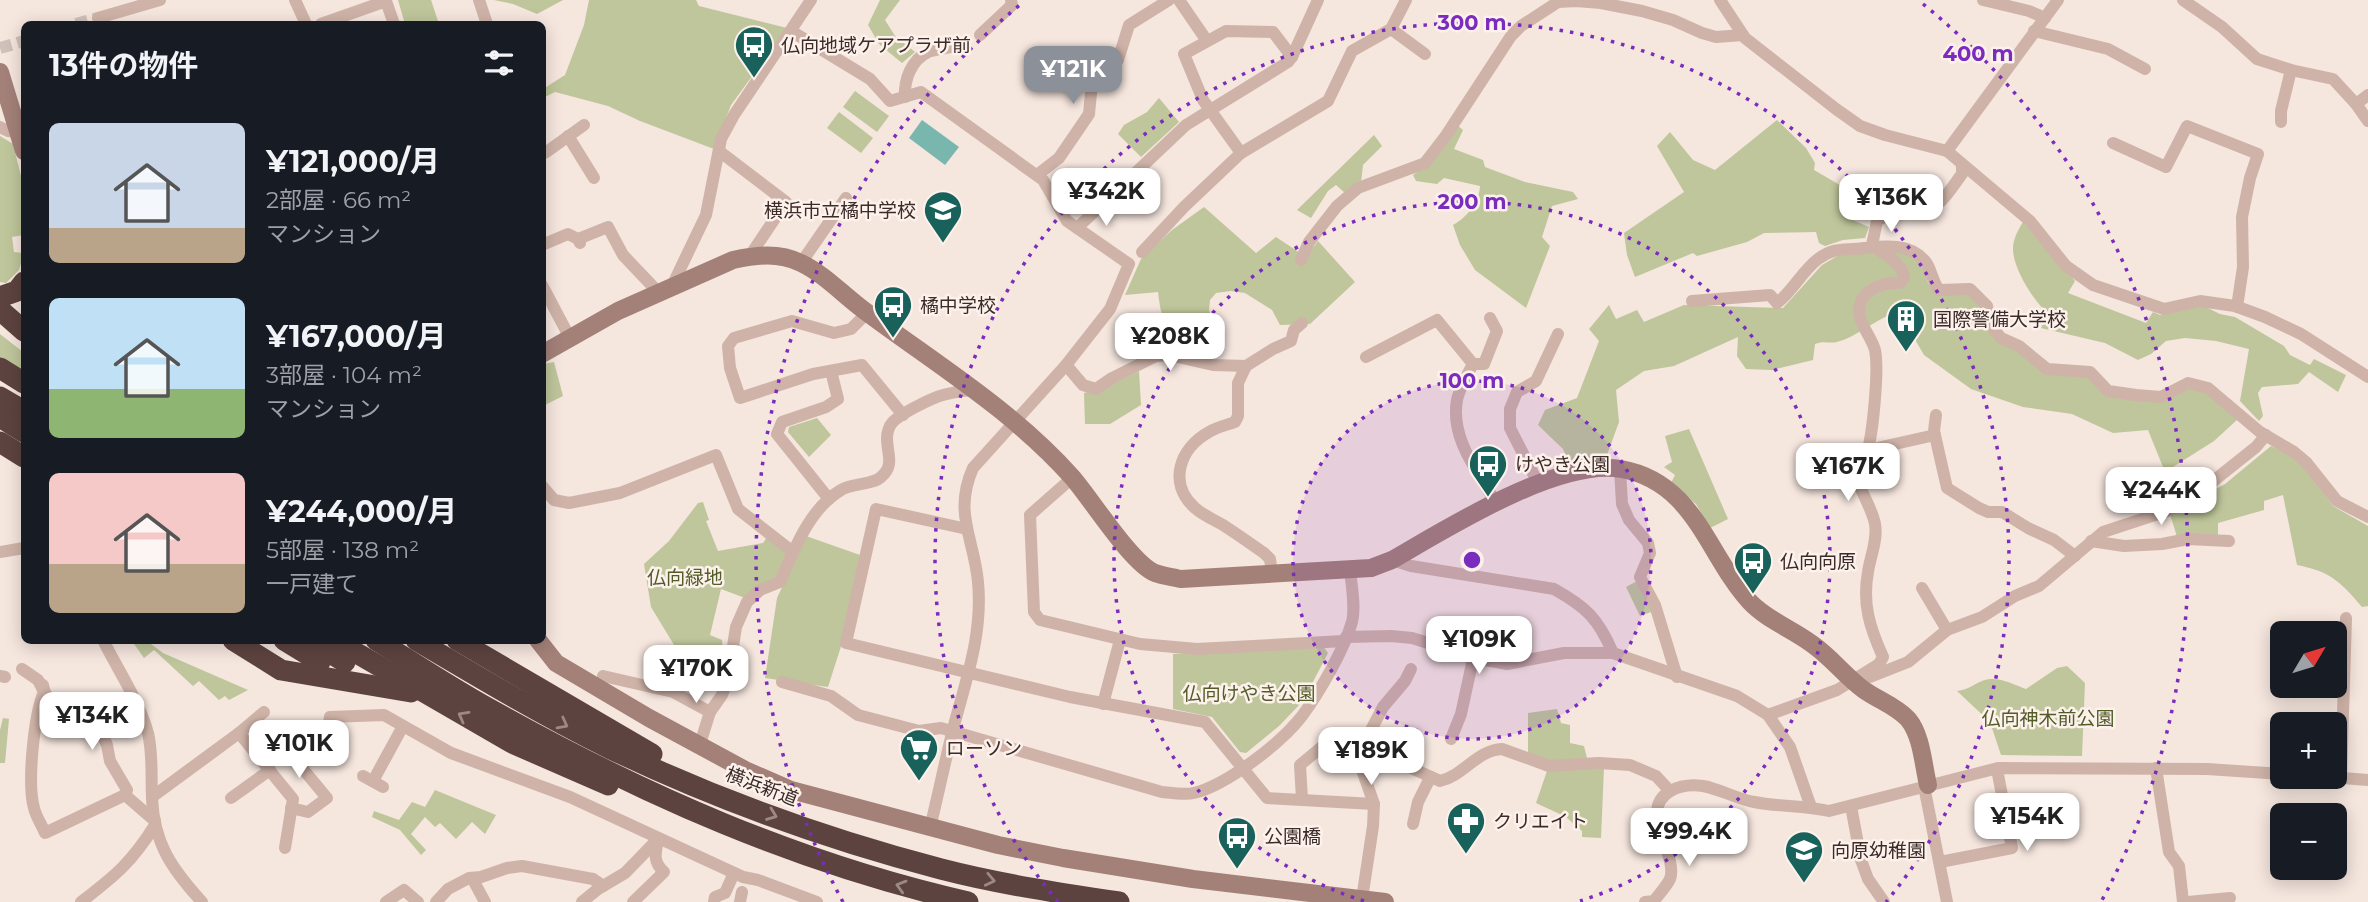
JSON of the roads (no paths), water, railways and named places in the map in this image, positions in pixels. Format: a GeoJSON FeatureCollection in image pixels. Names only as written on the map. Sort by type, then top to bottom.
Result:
{"type":"FeatureCollection","features":[{"type":"Feature","properties":{"kind":"highway"},"geometry":{"type":"LineString","coordinates":[[0,297],[17,291],[21,286]]}},
{"type":"Feature","properties":{"kind":"highway"},"geometry":{"type":"LineString","coordinates":[[0,310],[21,330]]}},
{"type":"Feature","properties":{"kind":"highway"},"geometry":{"type":"LineString","coordinates":[[0,324],[21,332]]}},
{"type":"Feature","properties":{"kind":"highway"},"geometry":{"type":"LineString","coordinates":[[0,368],[21,381]]}},
{"type":"Feature","properties":{"kind":"highway"},"geometry":{"type":"LineString","coordinates":[[0,397],[21,409]]}},
{"type":"Feature","properties":{"kind":"highway"},"geometry":{"type":"LineString","coordinates":[[0,417],[12,445]]}},
{"type":"Feature","properties":{"kind":"highway"},"geometry":{"type":"LineString","coordinates":[[239,644],[281,670],[424,694]]}},
{"type":"Feature","properties":{"kind":"highway"},"geometry":{"type":"LineString","coordinates":[[265,644],[318,676]]}},
{"type":"Feature","properties":{"kind":"highway"},"geometry":{"type":"LineString","coordinates":[[291,644],[355,682]]}},
{"type":"Feature","properties":{"kind":"highway"},"geometry":{"type":"LineString","coordinates":[[316,644],[388,688]]}},
{"type":"Feature","properties":{"kind":"highway"},"geometry":{"type":"LineString","coordinates":[[341,644],[512,743],[676,815],[847,870],[968,902]]}},
{"type":"Feature","properties":{"kind":"highway"},"geometry":{"type":"LineString","coordinates":[[383,644],[492,711],[562,748],[698,814],[774,845]]}},
{"type":"Feature","properties":{"kind":"highway","name":"横浜新道"},"geometry":{"type":"LineString","coordinates":[[422,644],[503,692],[601,744],[780,818],[941,869],[1031,889],[1119,902]]}},
{"type":"Feature","properties":{"kind":"highway"},"geometry":{"type":"LineString","coordinates":[[463,644],[729,799]]}},
{"type":"Feature","properties":{"kind":"street"},"geometry":{"type":"LineString","coordinates":[[98,18],[160,0]]}},
{"type":"Feature","properties":{"kind":"street"},"geometry":{"type":"LineString","coordinates":[[295,0],[305,21]]}},
{"type":"Feature","properties":{"kind":"street"},"geometry":{"type":"LineString","coordinates":[[479,0],[487,21]]}},
{"type":"Feature","properties":{"kind":"street"},"geometry":{"type":"LineString","coordinates":[[666,289],[706,215],[722,139],[734,116],[811,0]]}},
{"type":"Feature","properties":{"kind":"street"},"geometry":{"type":"LineString","coordinates":[[979,35],[1012,5],[1011,0]]}},
{"type":"Feature","properties":{"kind":"street"},"geometry":{"type":"LineString","coordinates":[[1037,175],[1059,158],[1089,114],[1092,83],[1100,72],[1118,60],[1129,25],[1169,0]]}},
{"type":"Feature","properties":{"kind":"street"},"geometry":{"type":"LineString","coordinates":[[1179,0],[1207,41]]}},
{"type":"Feature","properties":{"kind":"street"},"geometry":{"type":"LineString","coordinates":[[1077,228],[1186,125],[1287,62],[1292,57],[1318,0]]}},
{"type":"Feature","properties":{"kind":"street"},"geometry":{"type":"LineString","coordinates":[[1143,252],[1184,207],[1241,153],[1328,101],[1352,51],[1391,29],[1406,0]]}},
{"type":"Feature","properties":{"kind":"street"},"geometry":{"type":"LineString","coordinates":[[1720,0],[1744,35],[1860,126],[1947,151],[2030,221],[2066,266],[2093,285],[2164,309],[2200,301],[2237,307],[2301,334],[2368,377]]}},
{"type":"Feature","properties":{"kind":"street"},"geometry":{"type":"LineString","coordinates":[[1983,0],[2029,11],[2045,18]]}},
{"type":"Feature","properties":{"kind":"street"},"geometry":{"type":"LineString","coordinates":[[1947,151],[2058,0]]}},
{"type":"Feature","properties":{"kind":"street"},"geometry":{"type":"LineString","coordinates":[[2183,0],[2224,29],[2257,59],[2333,79],[2368,121]]}},
{"type":"Feature","properties":{"kind":"street"},"geometry":{"type":"LineString","coordinates":[[329,21],[386,1],[393,21]]}},
{"type":"Feature","properties":{"kind":"street"},"geometry":{"type":"LineString","coordinates":[[1301,260],[1309,242],[1337,206],[1358,188],[1425,163],[1511,36],[1557,1],[1601,3],[1673,20],[1716,37],[1744,35]]}},
{"type":"Feature","properties":{"kind":"street"},"geometry":{"type":"LineString","coordinates":[[1391,29],[1425,54]]}},
{"type":"Feature","properties":{"kind":"street"},"geometry":{"type":"LineString","coordinates":[[791,31],[870,79],[890,101],[921,92],[1037,175],[1043,180],[1068,221],[1129,264],[1110,309],[1066,365],[973,468],[965,486],[963,505],[978,580],[980,616],[975,649],[930,828]]}},
{"type":"Feature","properties":{"kind":"street"},"geometry":{"type":"LineString","coordinates":[[1241,153],[1203,100],[1184,54],[1226,31],[1273,32],[1292,57]]}},
{"type":"Feature","properties":{"kind":"street"},"geometry":{"type":"LineString","coordinates":[[2034,31],[2108,49],[2145,69]]}},
{"type":"Feature","properties":{"kind":"street"},"geometry":{"type":"LineString","coordinates":[[905,97],[909,71],[916,62],[927,52],[956,47]]}},
{"type":"Feature","properties":{"kind":"street"},"geometry":{"type":"LineString","coordinates":[[2281,122],[2291,70]]}},
{"type":"Feature","properties":{"kind":"street"},"geometry":{"type":"LineString","coordinates":[[0,72],[21,140]]}},
{"type":"Feature","properties":{"kind":"street"},"geometry":{"type":"LineString","coordinates":[[2356,104],[2368,94]]}},
{"type":"Feature","properties":{"kind":"street"},"geometry":{"type":"LineString","coordinates":[[546,153],[584,125]]}},
{"type":"Feature","properties":{"kind":"street"},"geometry":{"type":"LineString","coordinates":[[2113,143],[2166,167],[2187,126],[2258,154],[2242,217],[2242,267],[2237,307]]}},
{"type":"Feature","properties":{"kind":"street"},"geometry":{"type":"LineString","coordinates":[[0,127],[19,132]]}},
{"type":"Feature","properties":{"kind":"street"},"geometry":{"type":"LineString","coordinates":[[568,136],[594,178]]}},
{"type":"Feature","properties":{"kind":"street"},"geometry":{"type":"LineString","coordinates":[[719,151],[786,202],[749,257]]}},
{"type":"Feature","properties":{"kind":"street"},"geometry":{"type":"LineString","coordinates":[[1872,246],[1877,221],[1887,215],[1923,212],[1935,206],[1962,174],[1962,164]]}},
{"type":"Feature","properties":{"kind":"street"},"geometry":{"type":"LineString","coordinates":[[802,263],[846,198]]}},
{"type":"Feature","properties":{"kind":"street"},"geometry":{"type":"LineString","coordinates":[[546,243],[568,234],[579,241],[608,227],[623,255],[666,289]]}},
{"type":"Feature","properties":{"kind":"street"},"geometry":{"type":"LineString","coordinates":[[1768,715],[1802,705],[1853,681],[1879,664],[1883,657],[1870,627],[1867,600],[1867,575],[1875,541],[1875,524],[1857,478],[1868,450],[1877,369],[1875,350],[1859,314],[1864,296],[1872,289],[1892,282],[1900,283],[1904,278],[1904,270],[1872,246]]}},
{"type":"Feature","properties":{"kind":"street"},"geometry":{"type":"LineString","coordinates":[[1692,301],[1770,295],[1777,303],[1815,261],[1824,255],[1842,248],[1906,248],[1926,261],[1932,281],[1939,290],[1970,289],[1987,306],[1992,327],[2001,338],[2019,346],[2047,369],[2090,372],[2108,391],[2136,395],[2161,397],[2188,383],[2208,388],[2266,435],[2306,462],[2337,501],[2368,517]]}},
{"type":"Feature","properties":{"kind":"street"},"geometry":{"type":"LineString","coordinates":[[546,352],[618,311],[733,260],[773,255],[802,263],[1015,421],[1072,478],[1129,551],[1154,573],[1181,579],[1371,568],[1392,560],[1496,503],[1539,485],[1582,471],[1620,469],[1642,475],[1673,493],[1688,509],[1737,587],[1752,604],[1814,645],[1864,690],[1899,711],[1910,721],[1917,737],[1947,902]]}},
{"type":"Feature","properties":{"kind":"street"},"geometry":{"type":"LineString","coordinates":[[546,293],[570,338]]}},
{"type":"Feature","properties":{"kind":"street"},"geometry":{"type":"LineString","coordinates":[[867,313],[852,329],[834,334],[792,321],[734,338],[728,346],[730,368],[740,398],[813,374],[862,365],[903,415]]}},
{"type":"Feature","properties":{"kind":"street"},"geometry":{"type":"LineString","coordinates":[[1472,365],[1484,365],[1497,331],[1490,318]]}},
{"type":"Feature","properties":{"kind":"street"},"geometry":{"type":"LineString","coordinates":[[1366,357],[1437,320],[1472,365]]}},
{"type":"Feature","properties":{"kind":"street"},"geometry":{"type":"LineString","coordinates":[[1272,573],[1272,563],[1264,553],[1196,510],[1185,497],[1179,480],[1180,464],[1199,438],[1235,422],[1238,416],[1238,383],[1246,366],[1292,341],[1294,330],[1302,323]]}},
{"type":"Feature","properties":{"kind":"street"},"geometry":{"type":"LineString","coordinates":[[1539,485],[1510,428],[1510,410],[1517,392],[1536,381],[1558,334]]}},
{"type":"Feature","properties":{"kind":"street"},"geometry":{"type":"LineString","coordinates":[[1066,365],[1083,385],[1096,389],[1156,356],[1169,355],[1213,365],[1246,366]]}},
{"type":"Feature","properties":{"kind":"street"},"geometry":{"type":"LineString","coordinates":[[1472,365],[1457,399],[1457,430],[1461,443],[1496,503]]}},
{"type":"Feature","properties":{"kind":"street"},"geometry":{"type":"LineString","coordinates":[[829,499],[777,435],[782,422],[826,407],[838,399],[831,371]]}},
{"type":"Feature","properties":{"kind":"street"},"geometry":{"type":"LineString","coordinates":[[700,744],[710,712],[722,695],[728,678],[736,627],[747,602],[760,590],[780,582],[793,552],[821,504],[843,489],[878,481],[889,468],[886,436],[888,430],[891,424],[903,415],[942,395],[975,389]]}},
{"type":"Feature","properties":{"kind":"street"},"geometry":{"type":"LineString","coordinates":[[1936,415],[1935,435],[1947,488],[1988,512],[2002,512],[2054,540],[2075,556]]}},
{"type":"Feature","properties":{"kind":"street"},"geometry":{"type":"LineString","coordinates":[[1868,450],[1935,435]]}},
{"type":"Feature","properties":{"kind":"street"},"geometry":{"type":"LineString","coordinates":[[1853,681],[1867,679],[1908,662],[1947,630],[1982,617],[2015,596],[2039,586],[2104,533],[2170,510],[2222,476],[2266,435]]}},
{"type":"Feature","properties":{"kind":"street"},"geometry":{"type":"LineString","coordinates":[[546,491],[554,500],[569,503],[621,493],[716,455],[738,509],[793,552]]}},
{"type":"Feature","properties":{"kind":"street"},"geometry":{"type":"LineString","coordinates":[[1620,469],[1622,504],[1629,520],[1648,543],[1650,553],[1640,577],[1655,605],[1677,677]]}},
{"type":"Feature","properties":{"kind":"street"},"geometry":{"type":"LineString","coordinates":[[1072,478],[1030,515],[1034,612],[1040,620],[1140,644],[1197,649],[1392,636],[1428,643],[1438,651],[1507,664],[1564,653],[1613,653],[1737,696],[1768,715],[1790,747],[1811,807]]}},
{"type":"Feature","properties":{"kind":"street"},"geometry":{"type":"LineString","coordinates":[[967,529],[876,509],[846,643],[1103,704],[1205,722],[1267,798],[1374,804]]}},
{"type":"Feature","properties":{"kind":"street"},"geometry":{"type":"LineString","coordinates":[[2091,541],[2124,546],[2188,539],[2229,541]]}},
{"type":"Feature","properties":{"kind":"street"},"geometry":{"type":"LineString","coordinates":[[0,552],[21,548]]}},
{"type":"Feature","properties":{"kind":"street"},"geometry":{"type":"LineString","coordinates":[[1392,560],[1411,566],[1554,589],[1589,611],[1602,628],[1613,653]]}},
{"type":"Feature","properties":{"kind":"street"},"geometry":{"type":"LineString","coordinates":[[782,682],[831,696],[859,715],[919,731],[941,728],[1162,792],[1191,794],[1212,787],[1242,768],[1301,718],[1319,691],[1353,619],[1350,568]]}},
{"type":"Feature","properties":{"kind":"street"},"geometry":{"type":"LineString","coordinates":[[1922,587],[1947,630]]}},
{"type":"Feature","properties":{"kind":"street"},"geometry":{"type":"LineString","coordinates":[[2340,712],[2346,618]]}},
{"type":"Feature","properties":{"kind":"street"},"geometry":{"type":"LineString","coordinates":[[1103,704],[1121,639]]}},
{"type":"Feature","properties":{"kind":"street"},"geometry":{"type":"LineString","coordinates":[[105,644],[148,731],[152,754],[155,823],[166,859],[202,902]]}},
{"type":"Feature","properties":{"kind":"street"},"geometry":{"type":"LineString","coordinates":[[541,644],[556,663],[594,677],[673,692],[710,712]]}},
{"type":"Feature","properties":{"kind":"street"},"geometry":{"type":"LineString","coordinates":[[1451,739],[1461,714],[1473,659]]}},
{"type":"Feature","properties":{"kind":"street"},"geometry":{"type":"LineString","coordinates":[[22,669],[38,680],[43,687],[53,703],[103,736],[110,761],[127,790],[125,795],[45,834],[33,807],[32,763],[43,687]]}},
{"type":"Feature","properties":{"kind":"street"},"geometry":{"type":"LineString","coordinates":[[1363,899],[1374,804],[1360,765],[1359,754],[1383,707],[1405,681],[1411,669]]}},
{"type":"Feature","properties":{"kind":"street"},"geometry":{"type":"LineString","coordinates":[[594,677],[649,718],[745,770],[791,790],[998,845],[1125,869],[1385,902]]}},
{"type":"Feature","properties":{"kind":"street"},"geometry":{"type":"LineString","coordinates":[[152,797],[264,712]]}},
{"type":"Feature","properties":{"kind":"street"},"geometry":{"type":"LineString","coordinates":[[291,808],[308,813],[327,798],[292,756],[327,732],[330,717],[384,715],[451,753],[570,797],[658,839],[740,886],[779,888],[817,902]]}},
{"type":"Feature","properties":{"kind":"street"},"geometry":{"type":"LineString","coordinates":[[373,781],[403,726]]}},
{"type":"Feature","properties":{"kind":"street"},"geometry":{"type":"LineString","coordinates":[[239,733],[293,799],[285,848]]}},
{"type":"Feature","properties":{"kind":"street"},"geometry":{"type":"LineString","coordinates":[[1303,799],[1300,765],[1336,735],[1371,765],[1407,766],[1440,781],[1493,749],[1502,749],[1549,766],[1599,763],[1630,765],[1656,776],[1668,790]]}},
{"type":"Feature","properties":{"kind":"street"},"geometry":{"type":"LineString","coordinates":[[2156,768],[2169,852],[2179,866],[2186,902],[2230,898]]}},
{"type":"Feature","properties":{"kind":"street"},"geometry":{"type":"LineString","coordinates":[[1645,902],[1654,901],[1669,881],[1672,869],[1661,839],[1657,815],[1658,805],[1668,790],[1703,786],[1753,802],[1829,811],[1997,769],[2156,768],[2270,773]]}},
{"type":"Feature","properties":{"kind":"street"},"geometry":{"type":"LineString","coordinates":[[1940,862],[2012,848],[1997,769]]}},
{"type":"Feature","properties":{"kind":"street"},"geometry":{"type":"LineString","coordinates":[[231,798],[270,770]]}},
{"type":"Feature","properties":{"kind":"street"},"geometry":{"type":"LineString","coordinates":[[1413,824],[1418,802],[1430,778]]}},
{"type":"Feature","properties":{"kind":"street"},"geometry":{"type":"LineString","coordinates":[[2347,778],[2368,779]]}},
{"type":"Feature","properties":{"kind":"street"},"geometry":{"type":"LineString","coordinates":[[125,795],[155,823]]}},
{"type":"Feature","properties":{"kind":"street"},"geometry":{"type":"LineString","coordinates":[[1851,806],[1867,879],[1884,902]]}},
{"type":"Feature","properties":{"kind":"street"},"geometry":{"type":"LineString","coordinates":[[81,902],[120,872],[141,848],[155,823]]}},
{"type":"Feature","properties":{"kind":"street"},"geometry":{"type":"LineString","coordinates":[[582,902],[625,873],[658,839]]}},
{"type":"Feature","properties":{"kind":"street"},"geometry":{"type":"LineString","coordinates":[[633,902],[664,872],[654,857],[658,839]]}},
{"type":"Feature","properties":{"kind":"street"},"geometry":{"type":"LineString","coordinates":[[436,902],[448,889],[472,878],[522,866],[593,879],[603,886]]}},
{"type":"Feature","properties":{"kind":"street"},"geometry":{"type":"LineString","coordinates":[[472,878],[485,902]]}},
{"type":"Feature","properties":{"kind":"street"},"geometry":{"type":"LineString","coordinates":[[714,902],[715,897],[740,886]]}},
{"type":"Feature","properties":{"kind":"street"},"geometry":{"type":"LineString","coordinates":[[776,902],[779,888]]}},
{"type":"Feature","properties":{"kind":"street"},"geometry":{"type":"LineString","coordinates":[[386,902],[404,890],[418,902]]}},
{"type":"Feature","properties":{"kind":"water"},"geometry":{"type":"Polygon","coordinates":[[[922,120],[959,147],[945,165],[909,138],[922,120]]]}},
{"type":"Feature","properties":{"kind":"tunnel"},"geometry":{"type":"LineString","coordinates":[[87,21],[98,18]]}},
{"type":"Feature","properties":{"kind":"tunnel"},"geometry":{"type":"LineString","coordinates":[[0,48],[21,42]]}},
{"type":"Feature","properties":{"kind":"place","name":"仏向地域ケアプラザ前"},"geometry":{"type":"Point","coordinates":[754,79]}},
{"type":"Feature","properties":{"kind":"place","name":"横浜市立橘中学校"},"geometry":{"type":"Point","coordinates":[943,244]}},
{"type":"Feature","properties":{"kind":"place","name":"橘中学校"},"geometry":{"type":"Point","coordinates":[893,339]}},
{"type":"Feature","properties":{"kind":"place","name":"国際警備大学校"},"geometry":{"type":"Point","coordinates":[1906,353]}},
{"type":"Feature","properties":{"kind":"place","name":"けやき公園"},"geometry":{"type":"Point","coordinates":[1488,498]}},
{"type":"Feature","properties":{"kind":"place","name":"仏向向原"},"geometry":{"type":"Point","coordinates":[1753,595]}},
{"type":"Feature","properties":{"kind":"place","name":"ローソン"},"geometry":{"type":"Point","coordinates":[919,782]}},
{"type":"Feature","properties":{"kind":"place","name":"クリエイト"},"geometry":{"type":"Point","coordinates":[1466,855]}},
{"type":"Feature","properties":{"kind":"place","name":"公園橋"},"geometry":{"type":"Point","coordinates":[1237,870]}},
{"type":"Feature","properties":{"kind":"place","name":"向原幼稚園"},"geometry":{"type":"Point","coordinates":[1804,884]}},
{"type":"Feature","properties":{"kind":"park label","name":"仏向緑地"},"geometry":{"type":"Point","coordinates":[685,577]}},
{"type":"Feature","properties":{"kind":"park label","name":"仏向けやき公園"},"geometry":{"type":"Point","coordinates":[1249,693]}},
{"type":"Feature","properties":{"kind":"park label","name":"仏向神木前公園"},"geometry":{"type":"Point","coordinates":[2048,718]}}]}
